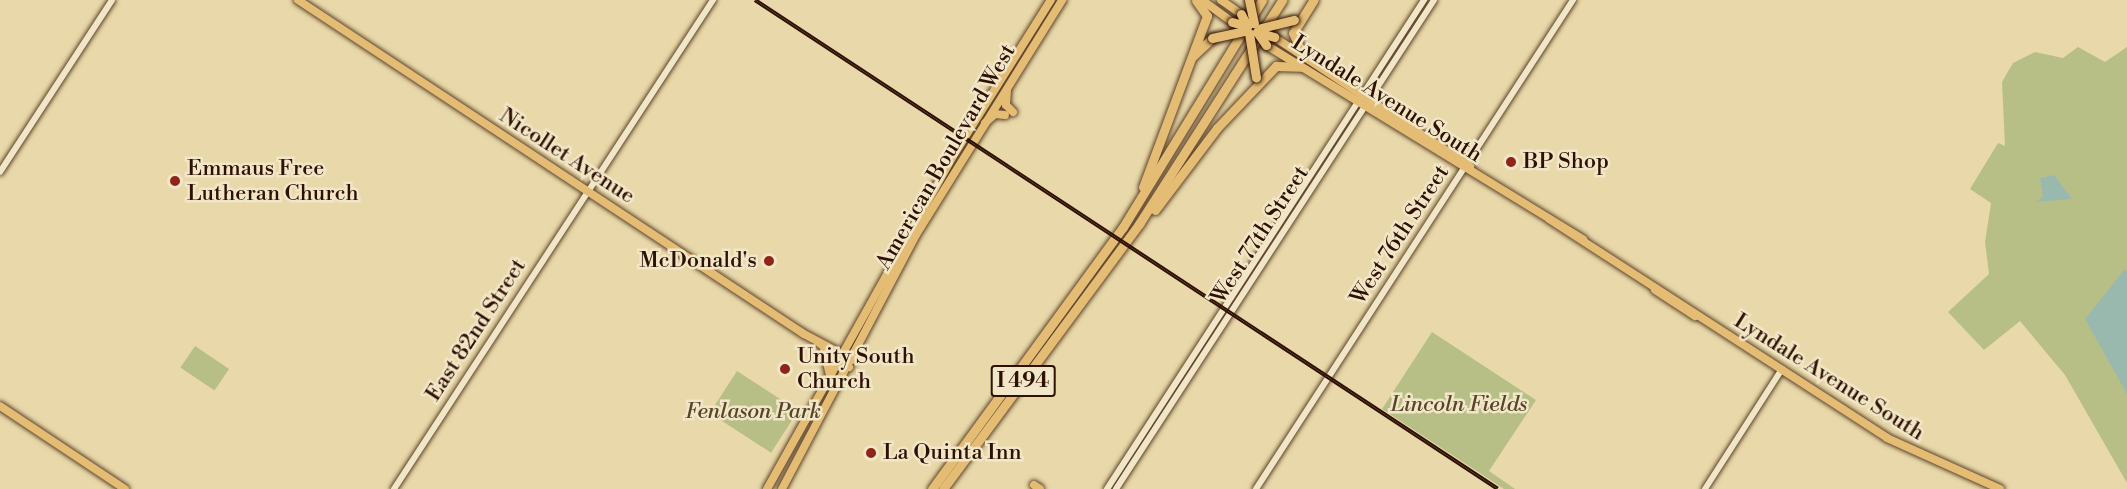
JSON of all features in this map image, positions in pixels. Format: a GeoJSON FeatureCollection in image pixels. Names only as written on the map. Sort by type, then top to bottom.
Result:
{"type":"FeatureCollection","features":[{"type":"Feature","properties":{"kind":"highway"},"geometry":{"type":"LineString","coordinates":[[1123,227],[1165,138],[1207,16],[1196,0]]}},
{"type":"Feature","properties":{"kind":"highway"},"geometry":{"type":"LineString","coordinates":[[1246,99],[1257,77],[1249,0]]}},
{"type":"Feature","properties":{"kind":"highway","name":"I 494"},"geometry":{"type":"LineString","coordinates":[[932,489],[1123,227],[1262,0]]}},
{"type":"Feature","properties":{"kind":"highway","name":"I 494"},"geometry":{"type":"LineString","coordinates":[[943,489],[1139,224],[1282,0]]}},
{"type":"Feature","properties":{"kind":"highway"},"geometry":{"type":"LineString","coordinates":[[1190,60],[1212,38],[1294,20],[1313,0]]}},
{"type":"Feature","properties":{"kind":"highway"},"geometry":{"type":"LineString","coordinates":[[1303,56],[1292,38],[1313,0]]}},
{"type":"Feature","properties":{"kind":"highway"},"geometry":{"type":"LineString","coordinates":[[1241,14],[1270,47]]}},
{"type":"Feature","properties":{"kind":"highway"},"geometry":{"type":"LineString","coordinates":[[1229,19],[1277,39]]}},
{"type":"Feature","properties":{"kind":"highway"},"geometry":{"type":"LineString","coordinates":[[1139,224],[1276,66],[1300,67]]}},
{"type":"Feature","properties":{"kind":"main road","name":"Nicollet Avenue"},"geometry":{"type":"LineString","coordinates":[[298,0],[840,357]]}},
{"type":"Feature","properties":{"kind":"main road","name":"American Boulevard West"},"geometry":{"type":"LineString","coordinates":[[767,489],[957,148],[1052,0]]}},
{"type":"Feature","properties":{"kind":"main road","name":"American Boulevard West"},"geometry":{"type":"LineString","coordinates":[[782,489],[974,135],[1062,0]]}},
{"type":"Feature","properties":{"kind":"main road"},"geometry":{"type":"LineString","coordinates":[[1202,0],[1229,19]]}},
{"type":"Feature","properties":{"kind":"main road"},"geometry":{"type":"LineString","coordinates":[[1221,0],[1241,14]]}},
{"type":"Feature","properties":{"kind":"main road","name":"Lyndale Avenue South"},"geometry":{"type":"LineString","coordinates":[[1277,39],[1491,183],[1887,438],[2000,489],[2006,489]]}},
{"type":"Feature","properties":{"kind":"main road","name":"Lyndale Avenue South"},"geometry":{"type":"LineString","coordinates":[[1270,47],[1360,106],[1466,166]]}},
{"type":"Feature","properties":{"kind":"main road"},"geometry":{"type":"LineString","coordinates":[[974,135],[995,114],[1009,113],[1006,105],[1008,82]]}},
{"type":"Feature","properties":{"kind":"main road"},"geometry":{"type":"LineString","coordinates":[[879,288],[887,293]]}},
{"type":"Feature","properties":{"kind":"main road","name":"Nicollet Avenue"},"geometry":{"type":"LineString","coordinates":[[818,342],[823,350],[840,357]]}},
{"type":"Feature","properties":{"kind":"main road"},"geometry":{"type":"LineString","coordinates":[[823,350],[830,375]]}},
{"type":"Feature","properties":{"kind":"main road"},"geometry":{"type":"LineString","coordinates":[[840,357],[851,364]]}},
{"type":"Feature","properties":{"kind":"main road"},"geometry":{"type":"LineString","coordinates":[[0,406],[125,489]]}},
{"type":"Feature","properties":{"kind":"main road"},"geometry":{"type":"LineString","coordinates":[[797,436],[809,442]]}},
{"type":"Feature","properties":{"kind":"street"},"geometry":{"type":"LineString","coordinates":[[0,172],[112,0]]}},
{"type":"Feature","properties":{"kind":"street","name":"East 82nd Street"},"geometry":{"type":"LineString","coordinates":[[394,489],[713,0]]}},
{"type":"Feature","properties":{"kind":"street","name":"West 77th Street"},"geometry":{"type":"LineString","coordinates":[[1366,97],[1424,0]]}},
{"type":"Feature","properties":{"kind":"street","name":"West 77th Street"},"geometry":{"type":"LineString","coordinates":[[1107,489],[1366,97],[1434,0]]}},
{"type":"Feature","properties":{"kind":"street","name":"West 76th Street"},"geometry":{"type":"LineString","coordinates":[[1256,489],[1574,0]]}},
{"type":"Feature","properties":{"kind":"street","name":"West 77th Street"},"geometry":{"type":"LineString","coordinates":[[1116,489],[1360,106]]}},
{"type":"Feature","properties":{"kind":"street"},"geometry":{"type":"LineString","coordinates":[[1705,489],[1782,369]]}},
{"type":"Feature","properties":{"kind":"green space"},"geometry":{"type":"Polygon","coordinates":[[[2078,47],[2105,62],[2127,47],[2127,483],[2065,375],[2020,321],[1984,350],[1948,312],[1989,274],[1985,242],[1991,203],[1970,189],[1998,143],[2005,146],[2002,82],[2013,63],[2035,52],[2063,58],[2078,47]]]}},
{"type":"Feature","properties":{"kind":"green space","name":"Lincoln Fields"},"geometry":{"type":"Polygon","coordinates":[[[1432,332],[1536,400],[1489,471],[1515,489],[1504,489],[1382,409],[1432,332]]]}},
{"type":"Feature","properties":{"kind":"green space"},"geometry":{"type":"Polygon","coordinates":[[[195,346],[229,369],[214,390],[180,368],[195,346]]]}},
{"type":"Feature","properties":{"kind":"green space","name":"Fenlason Park"},"geometry":{"type":"Polygon","coordinates":[[[737,371],[798,411],[771,453],[710,413],[737,371]]]}},
{"type":"Feature","properties":{"kind":"water"},"geometry":{"type":"Polygon","coordinates":[[[2054,175],[2072,199],[2036,202],[2043,196],[2040,178],[2054,175]]]}},
{"type":"Feature","properties":{"kind":"water"},"geometry":{"type":"Polygon","coordinates":[[[2124,270],[2127,271],[2127,394],[2085,319],[2124,270]]]}},
{"type":"Feature","properties":{"kind":"railway"},"geometry":{"type":"LineString","coordinates":[[755,0],[1498,489]]}},
{"type":"Feature","properties":{"kind":"place","name":"BP Shop"},"geometry":{"type":"Point","coordinates":[1511,162]}},
{"type":"Feature","properties":{"kind":"place","name":"Emmaus Free Lutheran Church"},"geometry":{"type":"Point","coordinates":[175,181]}},
{"type":"Feature","properties":{"kind":"place","name":"McDonald's"},"geometry":{"type":"Point","coordinates":[769,261]}},
{"type":"Feature","properties":{"kind":"place","name":"Unity South Church"},"geometry":{"type":"Point","coordinates":[785,369]}},
{"type":"Feature","properties":{"kind":"place","name":"La Quinta Inn"},"geometry":{"type":"Point","coordinates":[871,453]}}]}
